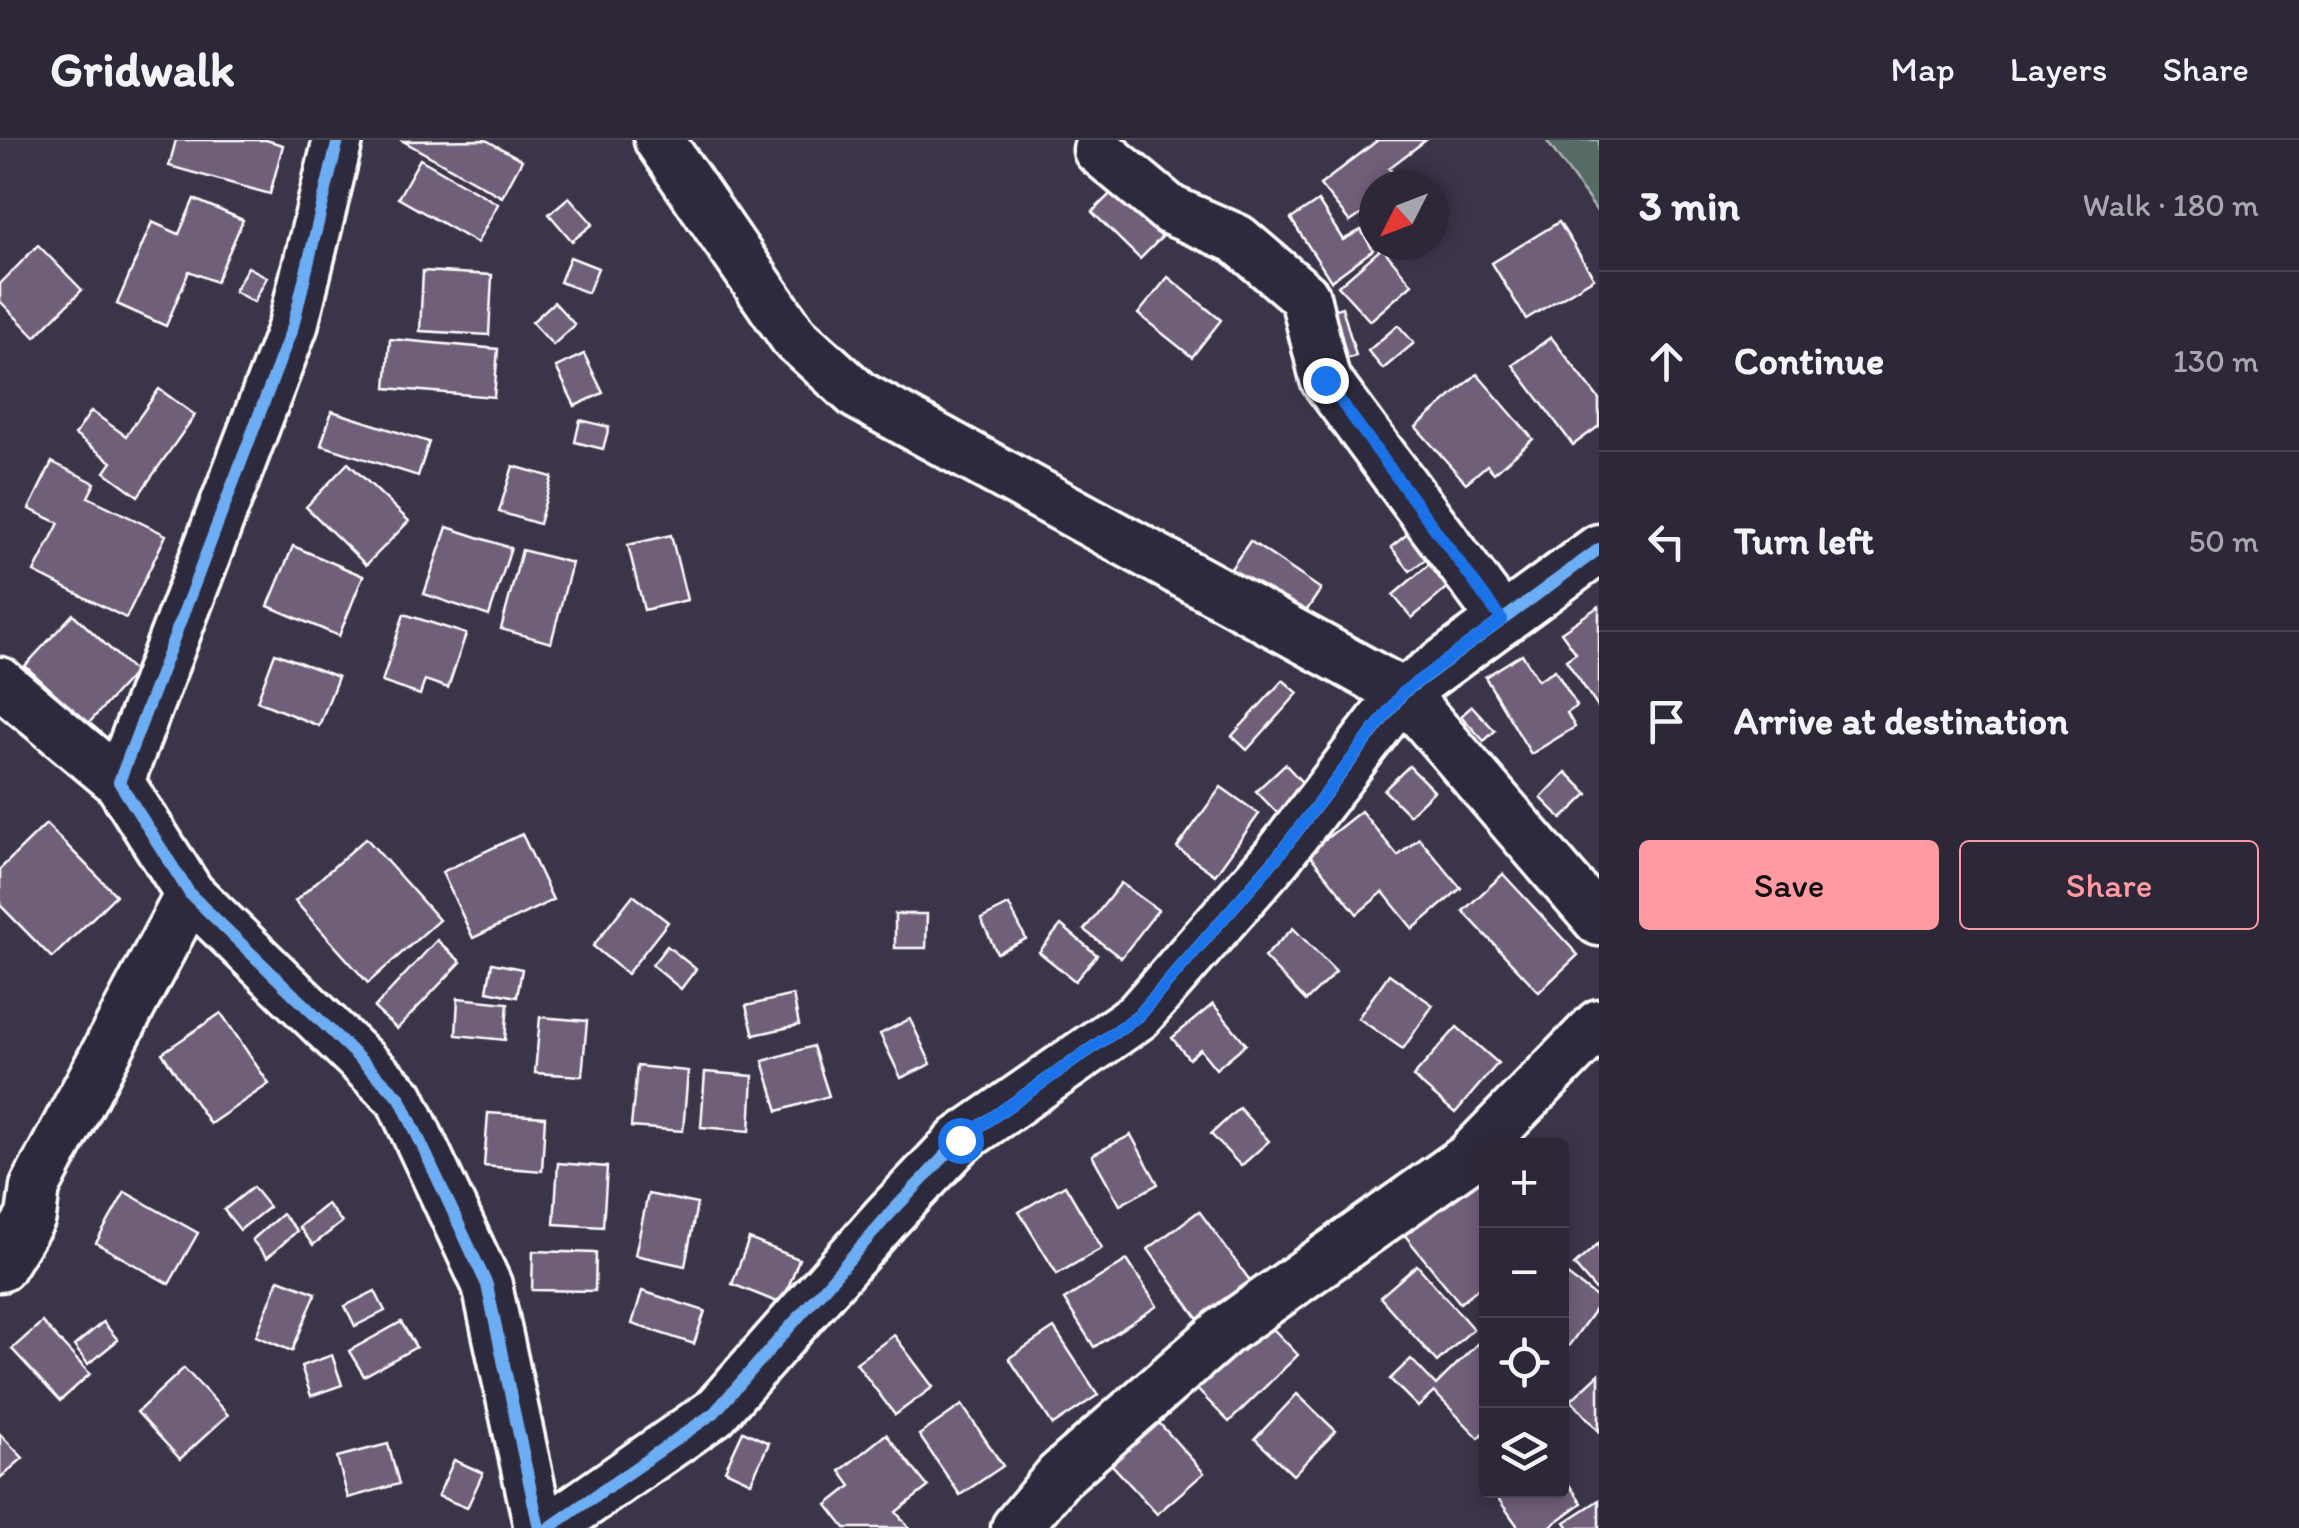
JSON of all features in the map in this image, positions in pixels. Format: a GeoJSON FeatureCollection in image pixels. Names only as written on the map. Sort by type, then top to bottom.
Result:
{"type":"FeatureCollection","features":[{"type":"Feature","properties":{"kind":"street"},"geometry":{"type":"LineString","coordinates":[[119,782],[293,326],[338,140]]}},
{"type":"Feature","properties":{"kind":"street"},"geometry":{"type":"LineString","coordinates":[[659,140],[794,337],[858,396],[1403,692],[1599,921]]}},
{"type":"Feature","properties":{"kind":"street"},"geometry":{"type":"LineString","coordinates":[[1098,150],[1170,210],[1237,239],[1305,297],[1325,380],[1502,620]]}},
{"type":"Feature","properties":{"kind":"street"},"geometry":{"type":"LineString","coordinates":[[550,1528],[714,1414],[884,1219],[960,1140],[1138,1016],[1278,856],[1403,692],[1599,549]]}},
{"type":"Feature","properties":{"kind":"street"},"geometry":{"type":"LineString","coordinates":[[0,682],[119,782],[190,894],[400,1098],[486,1285],[540,1528]]}},
{"type":"Feature","properties":{"kind":"street"},"geometry":{"type":"LineString","coordinates":[[0,1267],[31,1217],[35,1187],[190,894]]}},
{"type":"Feature","properties":{"kind":"street"},"geometry":{"type":"LineString","coordinates":[[1016,1528],[1060,1476],[1223,1332],[1468,1158],[1599,1024]]}},
{"type":"Feature","properties":{"kind":"green space"},"geometry":{"type":"Polygon","coordinates":[[[1546,140],[1599,140],[1599,214],[1546,140]]]}},
{"type":"Feature","properties":{"kind":"building"},"geometry":{"type":"Polygon","coordinates":[[[176,140],[266,140],[283,145],[270,194],[169,166],[176,140]]]}},
{"type":"Feature","properties":{"kind":"building"},"geometry":{"type":"Polygon","coordinates":[[[486,140],[522,160],[502,197],[403,141],[486,140]]]}},
{"type":"Feature","properties":{"kind":"building"},"geometry":{"type":"Polygon","coordinates":[[[1378,140],[1426,140],[1391,170],[1359,170],[1359,216],[1350,222],[1320,185],[1378,140]]]}},
{"type":"Feature","properties":{"kind":"building"},"geometry":{"type":"Polygon","coordinates":[[[420,159],[498,204],[477,243],[398,198],[420,159]]]}},
{"type":"Feature","properties":{"kind":"building"},"geometry":{"type":"Polygon","coordinates":[[[1114,190],[1162,237],[1140,259],[1092,212],[1114,190]]]}},
{"type":"Feature","properties":{"kind":"building"},"geometry":{"type":"Polygon","coordinates":[[[569,197],[593,224],[572,241],[549,214],[569,197]]]}},
{"type":"Feature","properties":{"kind":"building"},"geometry":{"type":"Polygon","coordinates":[[[194,199],[243,220],[216,282],[189,271],[166,326],[117,304],[152,222],[179,234],[194,199]]]}},
{"type":"Feature","properties":{"kind":"building"},"geometry":{"type":"Polygon","coordinates":[[[1318,201],[1343,240],[1359,231],[1359,260],[1331,281],[1291,219],[1318,201]]]}},
{"type":"Feature","properties":{"kind":"building"},"geometry":{"type":"Polygon","coordinates":[[[1559,222],[1594,278],[1526,319],[1492,263],[1559,222]]]}},
{"type":"Feature","properties":{"kind":"building"},"geometry":{"type":"Polygon","coordinates":[[[38,245],[82,290],[35,337],[0,301],[0,284],[38,245]]]}},
{"type":"Feature","properties":{"kind":"building"},"geometry":{"type":"Polygon","coordinates":[[[570,257],[598,268],[588,293],[560,282],[570,257]]]}},
{"type":"Feature","properties":{"kind":"building"},"geometry":{"type":"Polygon","coordinates":[[[1368,260],[1392,260],[1412,284],[1370,321],[1338,286],[1368,260]]]}},
{"type":"Feature","properties":{"kind":"building"},"geometry":{"type":"Polygon","coordinates":[[[248,267],[267,277],[254,302],[234,291],[248,267]]]}},
{"type":"Feature","properties":{"kind":"building"},"geometry":{"type":"Polygon","coordinates":[[[423,271],[492,275],[489,335],[420,331],[423,271]]]}},
{"type":"Feature","properties":{"kind":"building"},"geometry":{"type":"Polygon","coordinates":[[[1168,277],[1221,320],[1192,357],[1138,314],[1168,277]]]}},
{"type":"Feature","properties":{"kind":"building"},"geometry":{"type":"Polygon","coordinates":[[[554,302],[575,325],[553,345],[532,322],[554,302]]]}},
{"type":"Feature","properties":{"kind":"building"},"geometry":{"type":"Polygon","coordinates":[[[1342,307],[1356,356],[1342,360],[1323,313],[1342,307]]]}},
{"type":"Feature","properties":{"kind":"building"},"geometry":{"type":"Polygon","coordinates":[[[1398,325],[1414,343],[1383,369],[1368,351],[1398,325]]]}},
{"type":"Feature","properties":{"kind":"building"},"geometry":{"type":"Polygon","coordinates":[[[1551,337],[1599,399],[1599,426],[1573,445],[1513,365],[1551,337]]]}},
{"type":"Feature","properties":{"kind":"building"},"geometry":{"type":"Polygon","coordinates":[[[390,339],[498,349],[494,397],[386,388],[390,339]]]}},
{"type":"Feature","properties":{"kind":"building"},"geometry":{"type":"Polygon","coordinates":[[[584,354],[603,393],[575,406],[556,367],[584,354]]]}},
{"type":"Feature","properties":{"kind":"building"},"geometry":{"type":"Polygon","coordinates":[[[1477,374],[1533,439],[1494,473],[1487,465],[1466,483],[1416,427],[1477,374]]]}},
{"type":"Feature","properties":{"kind":"building"},"geometry":{"type":"Polygon","coordinates":[[[159,389],[195,415],[138,496],[105,472],[112,462],[75,435],[91,411],[126,436],[159,389]]]}},
{"type":"Feature","properties":{"kind":"building"},"geometry":{"type":"Polygon","coordinates":[[[332,411],[429,442],[418,476],[321,445],[332,411]]]}},
{"type":"Feature","properties":{"kind":"building"},"geometry":{"type":"Polygon","coordinates":[[[580,420],[609,427],[603,449],[575,442],[580,420]]]}},
{"type":"Feature","properties":{"kind":"building"},"geometry":{"type":"Polygon","coordinates":[[[52,462],[95,483],[88,497],[166,535],[126,618],[34,572],[59,523],[29,509],[52,462]]]}},
{"type":"Feature","properties":{"kind":"building"},"geometry":{"type":"Polygon","coordinates":[[[348,463],[409,521],[366,565],[306,507],[348,463]]]}},
{"type":"Feature","properties":{"kind":"building"},"geometry":{"type":"Polygon","coordinates":[[[513,466],[552,477],[539,524],[499,512],[513,466]]]}},
{"type":"Feature","properties":{"kind":"building"},"geometry":{"type":"Polygon","coordinates":[[[1419,525],[1438,550],[1410,571],[1391,547],[1419,525]]]}},
{"type":"Feature","properties":{"kind":"building"},"geometry":{"type":"Polygon","coordinates":[[[447,527],[511,548],[489,616],[424,594],[447,527]]]}},
{"type":"Feature","properties":{"kind":"building"},"geometry":{"type":"Polygon","coordinates":[[[671,535],[687,600],[644,610],[628,545],[671,535]]]}},
{"type":"Feature","properties":{"kind":"building"},"geometry":{"type":"Polygon","coordinates":[[[1250,541],[1321,589],[1297,625],[1226,576],[1250,541]]]}},
{"type":"Feature","properties":{"kind":"building"},"geometry":{"type":"Polygon","coordinates":[[[293,546],[363,576],[339,636],[268,606],[293,546]]]}},
{"type":"Feature","properties":{"kind":"building"},"geometry":{"type":"Polygon","coordinates":[[[522,550],[572,563],[551,643],[501,629],[522,550]]]}},
{"type":"Feature","properties":{"kind":"building"},"geometry":{"type":"Polygon","coordinates":[[[1440,555],[1459,578],[1412,618],[1393,595],[1440,555]]]}},
{"type":"Feature","properties":{"kind":"building"},"geometry":{"type":"Polygon","coordinates":[[[1599,606],[1599,709],[1566,660],[1576,653],[1561,632],[1599,606]]]}},
{"type":"Feature","properties":{"kind":"building"},"geometry":{"type":"Polygon","coordinates":[[[73,614],[135,672],[88,724],[25,666],[73,614]]]}},
{"type":"Feature","properties":{"kind":"building"},"geometry":{"type":"Polygon","coordinates":[[[404,614],[466,634],[448,688],[425,680],[420,695],[382,682],[404,614]]]}},
{"type":"Feature","properties":{"kind":"building"},"geometry":{"type":"Polygon","coordinates":[[[275,653],[338,677],[319,726],[257,701],[275,653]]]}},
{"type":"Feature","properties":{"kind":"building"},"geometry":{"type":"Polygon","coordinates":[[[1522,654],[1538,680],[1555,670],[1577,706],[1567,713],[1575,727],[1531,754],[1485,677],[1522,654]]]}},
{"type":"Feature","properties":{"kind":"building"},"geometry":{"type":"Polygon","coordinates":[[[1283,680],[1298,693],[1247,750],[1232,736],[1283,680]]]}},
{"type":"Feature","properties":{"kind":"building"},"geometry":{"type":"Polygon","coordinates":[[[1472,706],[1495,731],[1484,741],[1461,716],[1472,706]]]}},
{"type":"Feature","properties":{"kind":"building"},"geometry":{"type":"Polygon","coordinates":[[[1285,764],[1310,791],[1282,818],[1256,791],[1285,764]]]}},
{"type":"Feature","properties":{"kind":"building"},"geometry":{"type":"Polygon","coordinates":[[[1409,766],[1434,791],[1409,815],[1384,790],[1409,766]]]}},
{"type":"Feature","properties":{"kind":"building"},"geometry":{"type":"Polygon","coordinates":[[[1566,772],[1588,794],[1562,819],[1541,798],[1566,772]]]}},
{"type":"Feature","properties":{"kind":"building"},"geometry":{"type":"Polygon","coordinates":[[[1221,787],[1259,814],[1215,875],[1177,848],[1221,787]]]}},
{"type":"Feature","properties":{"kind":"building"},"geometry":{"type":"Polygon","coordinates":[[[1361,811],[1398,856],[1419,838],[1461,888],[1413,929],[1383,892],[1357,914],[1308,853],[1361,811]]]}},
{"type":"Feature","properties":{"kind":"building"},"geometry":{"type":"Polygon","coordinates":[[[46,824],[116,895],[52,958],[0,905],[0,869],[46,824]]]}},
{"type":"Feature","properties":{"kind":"building"},"geometry":{"type":"Polygon","coordinates":[[[522,834],[553,900],[473,938],[442,872],[522,834]]]}},
{"type":"Feature","properties":{"kind":"building"},"geometry":{"type":"Polygon","coordinates":[[[366,838],[439,920],[368,983],[295,901],[366,838]]]}},
{"type":"Feature","properties":{"kind":"building"},"geometry":{"type":"Polygon","coordinates":[[[1503,874],[1578,955],[1539,992],[1463,911],[1503,874]]]}},
{"type":"Feature","properties":{"kind":"building"},"geometry":{"type":"Polygon","coordinates":[[[1121,883],[1158,910],[1121,958],[1084,930],[1121,883]]]}},
{"type":"Feature","properties":{"kind":"building"},"geometry":{"type":"Polygon","coordinates":[[[633,895],[668,922],[627,974],[593,946],[633,895]]]}},
{"type":"Feature","properties":{"kind":"building"},"geometry":{"type":"Polygon","coordinates":[[[1009,905],[1026,939],[997,953],[981,919],[1009,905]]]}},
{"type":"Feature","properties":{"kind":"building"},"geometry":{"type":"Polygon","coordinates":[[[895,914],[927,914],[926,948],[895,948],[895,914]]]}},
{"type":"Feature","properties":{"kind":"building"},"geometry":{"type":"Polygon","coordinates":[[[1061,925],[1097,955],[1075,981],[1039,952],[1061,925]]]}},
{"type":"Feature","properties":{"kind":"building"},"geometry":{"type":"Polygon","coordinates":[[[1293,928],[1336,972],[1306,1001],[1264,957],[1293,928]]]}},
{"type":"Feature","properties":{"kind":"building"},"geometry":{"type":"Polygon","coordinates":[[[437,940],[461,962],[397,1029],[374,1008],[437,940]]]}},
{"type":"Feature","properties":{"kind":"building"},"geometry":{"type":"Polygon","coordinates":[[[667,946],[696,969],[681,989],[652,965],[667,946]]]}},
{"type":"Feature","properties":{"kind":"building"},"geometry":{"type":"Polygon","coordinates":[[[492,963],[522,969],[517,997],[487,991],[492,963]]]}},
{"type":"Feature","properties":{"kind":"building"},"geometry":{"type":"Polygon","coordinates":[[[1389,974],[1433,1005],[1403,1049],[1358,1018],[1389,974]]]}},
{"type":"Feature","properties":{"kind":"building"},"geometry":{"type":"Polygon","coordinates":[[[793,995],[799,1025],[754,1035],[746,1006],[793,995]]]}},
{"type":"Feature","properties":{"kind":"building"},"geometry":{"type":"Polygon","coordinates":[[[458,998],[508,1003],[505,1040],[456,1035],[458,998]]]}},
{"type":"Feature","properties":{"kind":"building"},"geometry":{"type":"Polygon","coordinates":[[[1213,1004],[1246,1044],[1216,1069],[1200,1049],[1189,1059],[1172,1038],[1213,1004]]]}},
{"type":"Feature","properties":{"kind":"building"},"geometry":{"type":"Polygon","coordinates":[[[221,1013],[269,1084],[210,1124],[162,1053],[221,1013]]]}},
{"type":"Feature","properties":{"kind":"building"},"geometry":{"type":"Polygon","coordinates":[[[540,1017],[587,1021],[582,1076],[535,1073],[540,1017]]]}},
{"type":"Feature","properties":{"kind":"building"},"geometry":{"type":"Polygon","coordinates":[[[910,1019],[931,1064],[901,1078],[880,1034],[910,1019]]]}},
{"type":"Feature","properties":{"kind":"building"},"geometry":{"type":"Polygon","coordinates":[[[1457,1027],[1498,1063],[1455,1113],[1413,1077],[1457,1027]]]}},
{"type":"Feature","properties":{"kind":"building"},"geometry":{"type":"Polygon","coordinates":[[[813,1046],[829,1096],[778,1111],[763,1061],[813,1046]]]}},
{"type":"Feature","properties":{"kind":"building"},"geometry":{"type":"Polygon","coordinates":[[[637,1066],[688,1071],[683,1131],[631,1127],[637,1066]]]}},
{"type":"Feature","properties":{"kind":"building"},"geometry":{"type":"Polygon","coordinates":[[[705,1072],[753,1076],[750,1131],[701,1127],[705,1072]]]}},
{"type":"Feature","properties":{"kind":"building"},"geometry":{"type":"Polygon","coordinates":[[[1239,1108],[1269,1141],[1241,1166],[1211,1134],[1239,1108]]]}},
{"type":"Feature","properties":{"kind":"building"},"geometry":{"type":"Polygon","coordinates":[[[488,1113],[545,1117],[542,1171],[484,1166],[488,1113]]]}},
{"type":"Feature","properties":{"kind":"building"},"geometry":{"type":"Polygon","coordinates":[[[1131,1135],[1158,1184],[1120,1205],[1092,1155],[1131,1135]]]}},
{"type":"Feature","properties":{"kind":"building"},"geometry":{"type":"Polygon","coordinates":[[[558,1163],[607,1167],[603,1227],[554,1224],[558,1163]]]}},
{"type":"Feature","properties":{"kind":"building"},"geometry":{"type":"Polygon","coordinates":[[[1478,1173],[1479,1288],[1460,1303],[1403,1233],[1478,1173]]]}},
{"type":"Feature","properties":{"kind":"building"},"geometry":{"type":"Polygon","coordinates":[[[1065,1185],[1102,1248],[1057,1274],[1019,1212],[1065,1185]]]}},
{"type":"Feature","properties":{"kind":"building"},"geometry":{"type":"Polygon","coordinates":[[[253,1187],[269,1207],[240,1230],[224,1210],[253,1187]]]}},
{"type":"Feature","properties":{"kind":"building"},"geometry":{"type":"Polygon","coordinates":[[[125,1192],[198,1233],[169,1284],[96,1243],[125,1192]]]}},
{"type":"Feature","properties":{"kind":"building"},"geometry":{"type":"Polygon","coordinates":[[[648,1194],[697,1204],[685,1266],[635,1255],[648,1194]]]}},
{"type":"Feature","properties":{"kind":"building"},"geometry":{"type":"Polygon","coordinates":[[[327,1204],[342,1222],[313,1245],[299,1227],[327,1204]]]}},
{"type":"Feature","properties":{"kind":"building"},"geometry":{"type":"Polygon","coordinates":[[[1199,1211],[1251,1282],[1199,1320],[1148,1249],[1199,1211]]]}},
{"type":"Feature","properties":{"kind":"building"},"geometry":{"type":"Polygon","coordinates":[[[282,1214],[297,1231],[267,1258],[252,1240],[282,1214]]]}},
{"type":"Feature","properties":{"kind":"building"},"geometry":{"type":"Polygon","coordinates":[[[749,1239],[799,1259],[782,1304],[732,1284],[749,1239]]]}},
{"type":"Feature","properties":{"kind":"building"},"geometry":{"type":"Polygon","coordinates":[[[1599,1243],[1599,1294],[1574,1265],[1599,1243]]]}},
{"type":"Feature","properties":{"kind":"building"},"geometry":{"type":"Polygon","coordinates":[[[533,1251],[596,1253],[595,1291],[532,1290],[533,1251]]]}},
{"type":"Feature","properties":{"kind":"building"},"geometry":{"type":"Polygon","coordinates":[[[1127,1260],[1157,1306],[1094,1347],[1064,1300],[1127,1260]]]}},
{"type":"Feature","properties":{"kind":"building"},"geometry":{"type":"Polygon","coordinates":[[[1417,1265],[1473,1329],[1437,1362],[1380,1297],[1417,1265]]]}},
{"type":"Feature","properties":{"kind":"building"},"geometry":{"type":"Polygon","coordinates":[[[1569,1276],[1599,1299],[1569,1345],[1569,1276]]]}},
{"type":"Feature","properties":{"kind":"building"},"geometry":{"type":"Polygon","coordinates":[[[279,1279],[316,1293],[292,1351],[256,1336],[279,1279]]]}},
{"type":"Feature","properties":{"kind":"building"},"geometry":{"type":"Polygon","coordinates":[[[375,1291],[385,1311],[355,1326],[345,1306],[375,1291]]]}},
{"type":"Feature","properties":{"kind":"building"},"geometry":{"type":"Polygon","coordinates":[[[642,1291],[705,1311],[694,1344],[632,1324],[642,1291]]]}},
{"type":"Feature","properties":{"kind":"building"},"geometry":{"type":"Polygon","coordinates":[[[1259,1314],[1298,1355],[1229,1422],[1189,1381],[1259,1314]]]}},
{"type":"Feature","properties":{"kind":"building"},"geometry":{"type":"Polygon","coordinates":[[[42,1322],[90,1374],[60,1401],[12,1349],[42,1322]]]}},
{"type":"Feature","properties":{"kind":"building"},"geometry":{"type":"Polygon","coordinates":[[[103,1322],[118,1340],[88,1364],[74,1346],[103,1322]]]}},
{"type":"Feature","properties":{"kind":"building"},"geometry":{"type":"Polygon","coordinates":[[[401,1322],[416,1347],[364,1376],[349,1351],[401,1322]]]}},
{"type":"Feature","properties":{"kind":"building"},"geometry":{"type":"Polygon","coordinates":[[[1054,1328],[1098,1395],[1053,1425],[1009,1358],[1054,1328]]]}},
{"type":"Feature","properties":{"kind":"building"},"geometry":{"type":"Polygon","coordinates":[[[894,1335],[933,1387],[895,1415],[856,1363],[894,1335]]]}},
{"type":"Feature","properties":{"kind":"building"},"geometry":{"type":"Polygon","coordinates":[[[1479,1342],[1479,1438],[1434,1392],[1418,1407],[1390,1379],[1411,1359],[1436,1385],[1479,1342]]]}},
{"type":"Feature","properties":{"kind":"building"},"geometry":{"type":"Polygon","coordinates":[[[332,1355],[342,1385],[311,1396],[301,1366],[332,1355]]]}},
{"type":"Feature","properties":{"kind":"building"},"geometry":{"type":"Polygon","coordinates":[[[184,1368],[228,1415],[180,1459],[137,1412],[184,1368]]]}},
{"type":"Feature","properties":{"kind":"building"},"geometry":{"type":"Polygon","coordinates":[[[1599,1374],[1599,1431],[1571,1400],[1599,1374]]]}},
{"type":"Feature","properties":{"kind":"building"},"geometry":{"type":"Polygon","coordinates":[[[1297,1394],[1336,1431],[1293,1475],[1255,1439],[1297,1394]]]}},
{"type":"Feature","properties":{"kind":"building"},"geometry":{"type":"Polygon","coordinates":[[[962,1405],[1003,1466],[960,1495],[919,1435],[962,1405]]]}},
{"type":"Feature","properties":{"kind":"building"},"geometry":{"type":"Polygon","coordinates":[[[1152,1415],[1204,1473],[1157,1514],[1104,1456],[1152,1415]]]}},
{"type":"Feature","properties":{"kind":"building"},"geometry":{"type":"Polygon","coordinates":[[[743,1431],[769,1443],[751,1482],[725,1470],[743,1431]]]}},
{"type":"Feature","properties":{"kind":"building"},"geometry":{"type":"Polygon","coordinates":[[[0,1434],[23,1458],[0,1478],[0,1434]]]}},
{"type":"Feature","properties":{"kind":"building"},"geometry":{"type":"Polygon","coordinates":[[[886,1434],[928,1487],[896,1512],[909,1528],[845,1528],[827,1505],[851,1486],[840,1471],[886,1434]]]}},
{"type":"Feature","properties":{"kind":"building"},"geometry":{"type":"Polygon","coordinates":[[[388,1444],[399,1484],[348,1498],[337,1457],[388,1444]]]}},
{"type":"Feature","properties":{"kind":"building"},"geometry":{"type":"Polygon","coordinates":[[[454,1460],[483,1473],[467,1508],[438,1496],[454,1460]]]}},
{"type":"Feature","properties":{"kind":"building"},"geometry":{"type":"Polygon","coordinates":[[[1569,1485],[1582,1503],[1548,1528],[1519,1528],[1498,1498],[1569,1498],[1569,1485]]]}},
{"type":"Feature","properties":{"kind":"building"},"geometry":{"type":"Polygon","coordinates":[[[1599,1500],[1599,1528],[1569,1528],[1565,1522],[1599,1500]]]}},
{"type":"Feature","properties":{"kind":"cycle path"},"geometry":{"type":"LineString","coordinates":[[338,140],[293,326],[119,782],[190,894],[400,1098],[487,1285],[539,1528]]}},
{"type":"Feature","properties":{"kind":"cycle path"},"geometry":{"type":"LineString","coordinates":[[549,1528],[714,1413],[960,1140],[1138,1016],[1278,856],[1403,693],[1599,549]]}},
{"type":"Feature","properties":{"kind":"route"},"geometry":{"type":"LineString","coordinates":[[960,1140],[1138,1016],[1278,856],[1403,692],[1502,620],[1325,380]]}}]}
